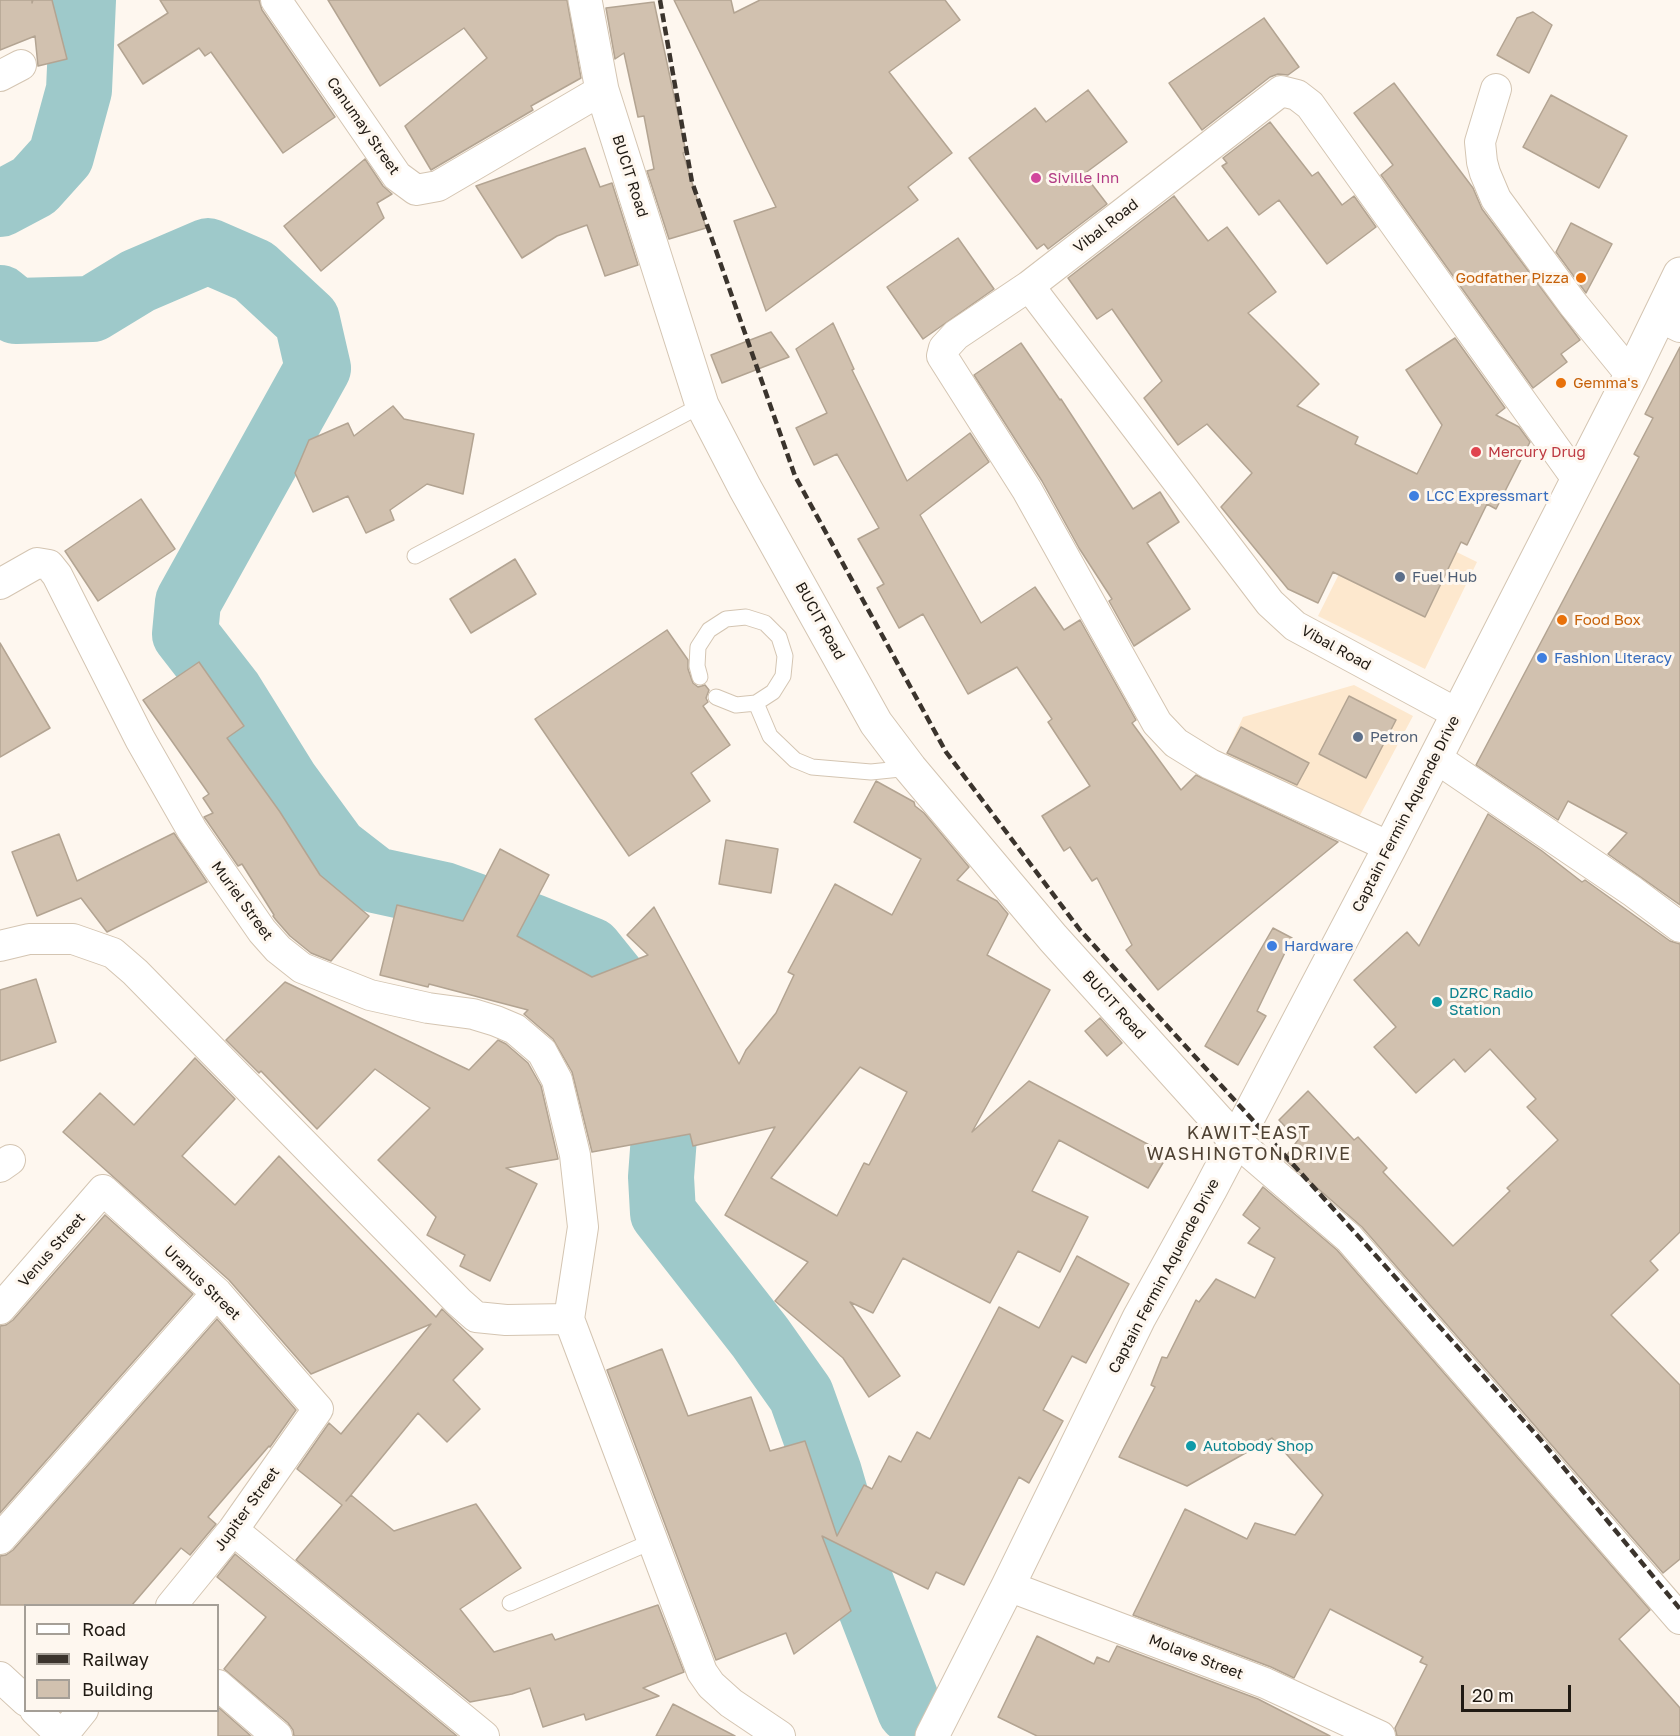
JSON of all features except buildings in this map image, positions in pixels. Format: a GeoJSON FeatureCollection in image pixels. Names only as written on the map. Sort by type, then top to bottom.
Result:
{"type":"FeatureCollection","features":[{"type":"Feature","properties":{"kind":"main road","name":"BUCIT Road"},"geometry":{"type":"LineString","coordinates":[[585,0],[602,90],[702,405],[745,488],[876,723],[910,768],[1053,938],[1236,1141]]}},
{"type":"Feature","properties":{"kind":"main road","name":"Captain Fermin Aquende Drive"},"geometry":{"type":"LineString","coordinates":[[937,1726],[1139,1318],[1236,1141],[1390,848],[1631,375],[1670,322],[1680,274]]}},
{"type":"Feature","properties":{"kind":"street","name":"Canumay Street"},"geometry":{"type":"LineString","coordinates":[[276,0],[397,176],[416,190],[438,186],[602,90]]}},
{"type":"Feature","properties":{"kind":"street"},"geometry":{"type":"LineString","coordinates":[[1496,89],[1480,142],[1485,173],[1496,199],[1573,304],[1631,375]]}},
{"type":"Feature","properties":{"kind":"street","name":"Vibal Road"},"geometry":{"type":"LineString","coordinates":[[1458,714],[1295,626],[1270,603],[1029,286],[1281,90],[1297,95],[1310,105],[1577,479]]}},
{"type":"Feature","properties":{"kind":"street"},"geometry":{"type":"LineString","coordinates":[[1029,286],[956,335],[944,348],[942,356],[1027,490],[1157,723],[1176,743],[1210,764],[1390,848]]}},
{"type":"Feature","properties":{"kind":"street","name":"Muriel Street"},"geometry":{"type":"LineString","coordinates":[[0,584],[37,563],[49,565],[57,575],[140,739],[192,830],[262,931],[278,949],[302,968],[370,995],[428,1008],[473,1014],[496,1021],[515,1029],[542,1052],[557,1080],[574,1155],[583,1227],[569,1319]]}},
{"type":"Feature","properties":{"kind":"street"},"geometry":{"type":"LineString","coordinates":[[1436,758],[1632,891],[1680,927]]}},
{"type":"Feature","properties":{"kind":"street"},"geometry":{"type":"LineString","coordinates":[[0,946],[29,939],[73,939],[113,953],[135,972],[450,1294],[476,1317],[506,1320],[569,1319],[702,1672],[711,1685],[731,1703],[780,1736]]}},
{"type":"Feature","properties":{"kind":"street"},"geometry":{"type":"LineString","coordinates":[[1236,1141],[1348,1238],[1680,1619]]}},
{"type":"Feature","properties":{"kind":"street","name":"Uranus Street"},"geometry":{"type":"LineString","coordinates":[[103,1190],[217,1293],[318,1409]]}},
{"type":"Feature","properties":{"kind":"street","name":"Venus Street"},"geometry":{"type":"LineString","coordinates":[[0,1309],[103,1190]]}},
{"type":"Feature","properties":{"kind":"street"},"geometry":{"type":"LineString","coordinates":[[0,1539],[217,1293]]}},
{"type":"Feature","properties":{"kind":"street","name":"Jupiter Street"},"geometry":{"type":"LineString","coordinates":[[172,1604],[233,1530],[318,1409]]}},
{"type":"Feature","properties":{"kind":"street"},"geometry":{"type":"LineString","coordinates":[[233,1530],[484,1736]]}},
{"type":"Feature","properties":{"kind":"street","name":"Molave Street"},"geometry":{"type":"LineString","coordinates":[[1008,1586],[1265,1683],[1380,1736]]}},
{"type":"Feature","properties":{"kind":"street"},"geometry":{"type":"LineString","coordinates":[[0,1677],[24,1699]]}},
{"type":"Feature","properties":{"kind":"street"},"geometry":{"type":"LineString","coordinates":[[219,1686],[277,1736]]}},
{"type":"Feature","properties":{"kind":"street"},"geometry":{"type":"LineString","coordinates":[[37,1712],[62,1736],[81,1712]]}},
{"type":"Feature","properties":{"kind":"lane"},"geometry":{"type":"LineString","coordinates":[[415,556],[702,405]]}},
{"type":"Feature","properties":{"kind":"lane"},"geometry":{"type":"LineString","coordinates":[[700,677],[697,666],[698,647],[709,630],[726,619],[746,617],[765,623],[779,638],[785,656],[783,676],[773,693],[756,703],[736,705],[716,697]]}},
{"type":"Feature","properties":{"kind":"lane"},"geometry":{"type":"LineString","coordinates":[[756,703],[770,736],[795,760],[812,767],[871,772],[910,768]]}},
{"type":"Feature","properties":{"kind":"lane"},"geometry":{"type":"LineString","coordinates":[[510,1603],[653,1541]]}},
{"type":"Feature","properties":{"kind":"shaded area"},"geometry":{"type":"Polygon","coordinates":[[[1371,510],[1477,562],[1425,669],[1318,616],[1371,510]]]}},
{"type":"Feature","properties":{"kind":"shaded area"},"geometry":{"type":"Polygon","coordinates":[[[1354,685],[1413,716],[1358,819],[1226,754],[1243,717],[1354,685]]]}},
{"type":"Feature","properties":{"kind":"waterway"},"geometry":{"type":"LineString","coordinates":[[0,204],[34,186],[61,156],[79,90],[83,0]]}},
{"type":"Feature","properties":{"kind":"waterway"},"geometry":{"type":"LineString","coordinates":[[0,298],[16,311],[92,309],[138,281],[208,251],[254,271],[307,320],[318,368],[188,602],[185,634],[230,692],[286,782],[335,849],[375,880],[444,895],[590,950],[619,986],[653,1051],[661,1088],[665,1123],[661,1177],[663,1213],[760,1337],[801,1395],[829,1473],[861,1583],[910,1710]]}},
{"type":"Feature","properties":{"kind":"railway"},"geometry":{"type":"LineString","coordinates":[[660,0],[692,182],[795,476],[946,752],[1080,930],[1540,1439],[1680,1609]]}},
{"type":"Feature","properties":{"kind":"place","name":"Siville Inn"},"geometry":{"type":"Point","coordinates":[1036,178]}},
{"type":"Feature","properties":{"kind":"place","name":"Godfather Pizza"},"geometry":{"type":"Point","coordinates":[1581,278]}},
{"type":"Feature","properties":{"kind":"place","name":"Gemma's"},"geometry":{"type":"Point","coordinates":[1561,383]}},
{"type":"Feature","properties":{"kind":"place","name":"Mercury Drug"},"geometry":{"type":"Point","coordinates":[1476,452]}},
{"type":"Feature","properties":{"kind":"place","name":"LCC Expressmart"},"geometry":{"type":"Point","coordinates":[1414,496]}},
{"type":"Feature","properties":{"kind":"place","name":"Fuel Hub"},"geometry":{"type":"Point","coordinates":[1400,577]}},
{"type":"Feature","properties":{"kind":"place","name":"Food Box"},"geometry":{"type":"Point","coordinates":[1562,620]}},
{"type":"Feature","properties":{"kind":"place","name":"Fashion Literacy"},"geometry":{"type":"Point","coordinates":[1542,658]}},
{"type":"Feature","properties":{"kind":"place","name":"Petron"},"geometry":{"type":"Point","coordinates":[1358,737]}},
{"type":"Feature","properties":{"kind":"place","name":"Hardware"},"geometry":{"type":"Point","coordinates":[1272,946]}},
{"type":"Feature","properties":{"kind":"place","name":"DZRC Radio Station"},"geometry":{"type":"Point","coordinates":[1437,1002]}},
{"type":"Feature","properties":{"kind":"place","name":"Autobody Shop"},"geometry":{"type":"Point","coordinates":[1191,1446]}},
{"type":"Feature","properties":{"kind":"district","name":"KAWIT-EAST WASHINGTON DRIVE"},"geometry":{"type":"Point","coordinates":[1249,1143]}}]}
